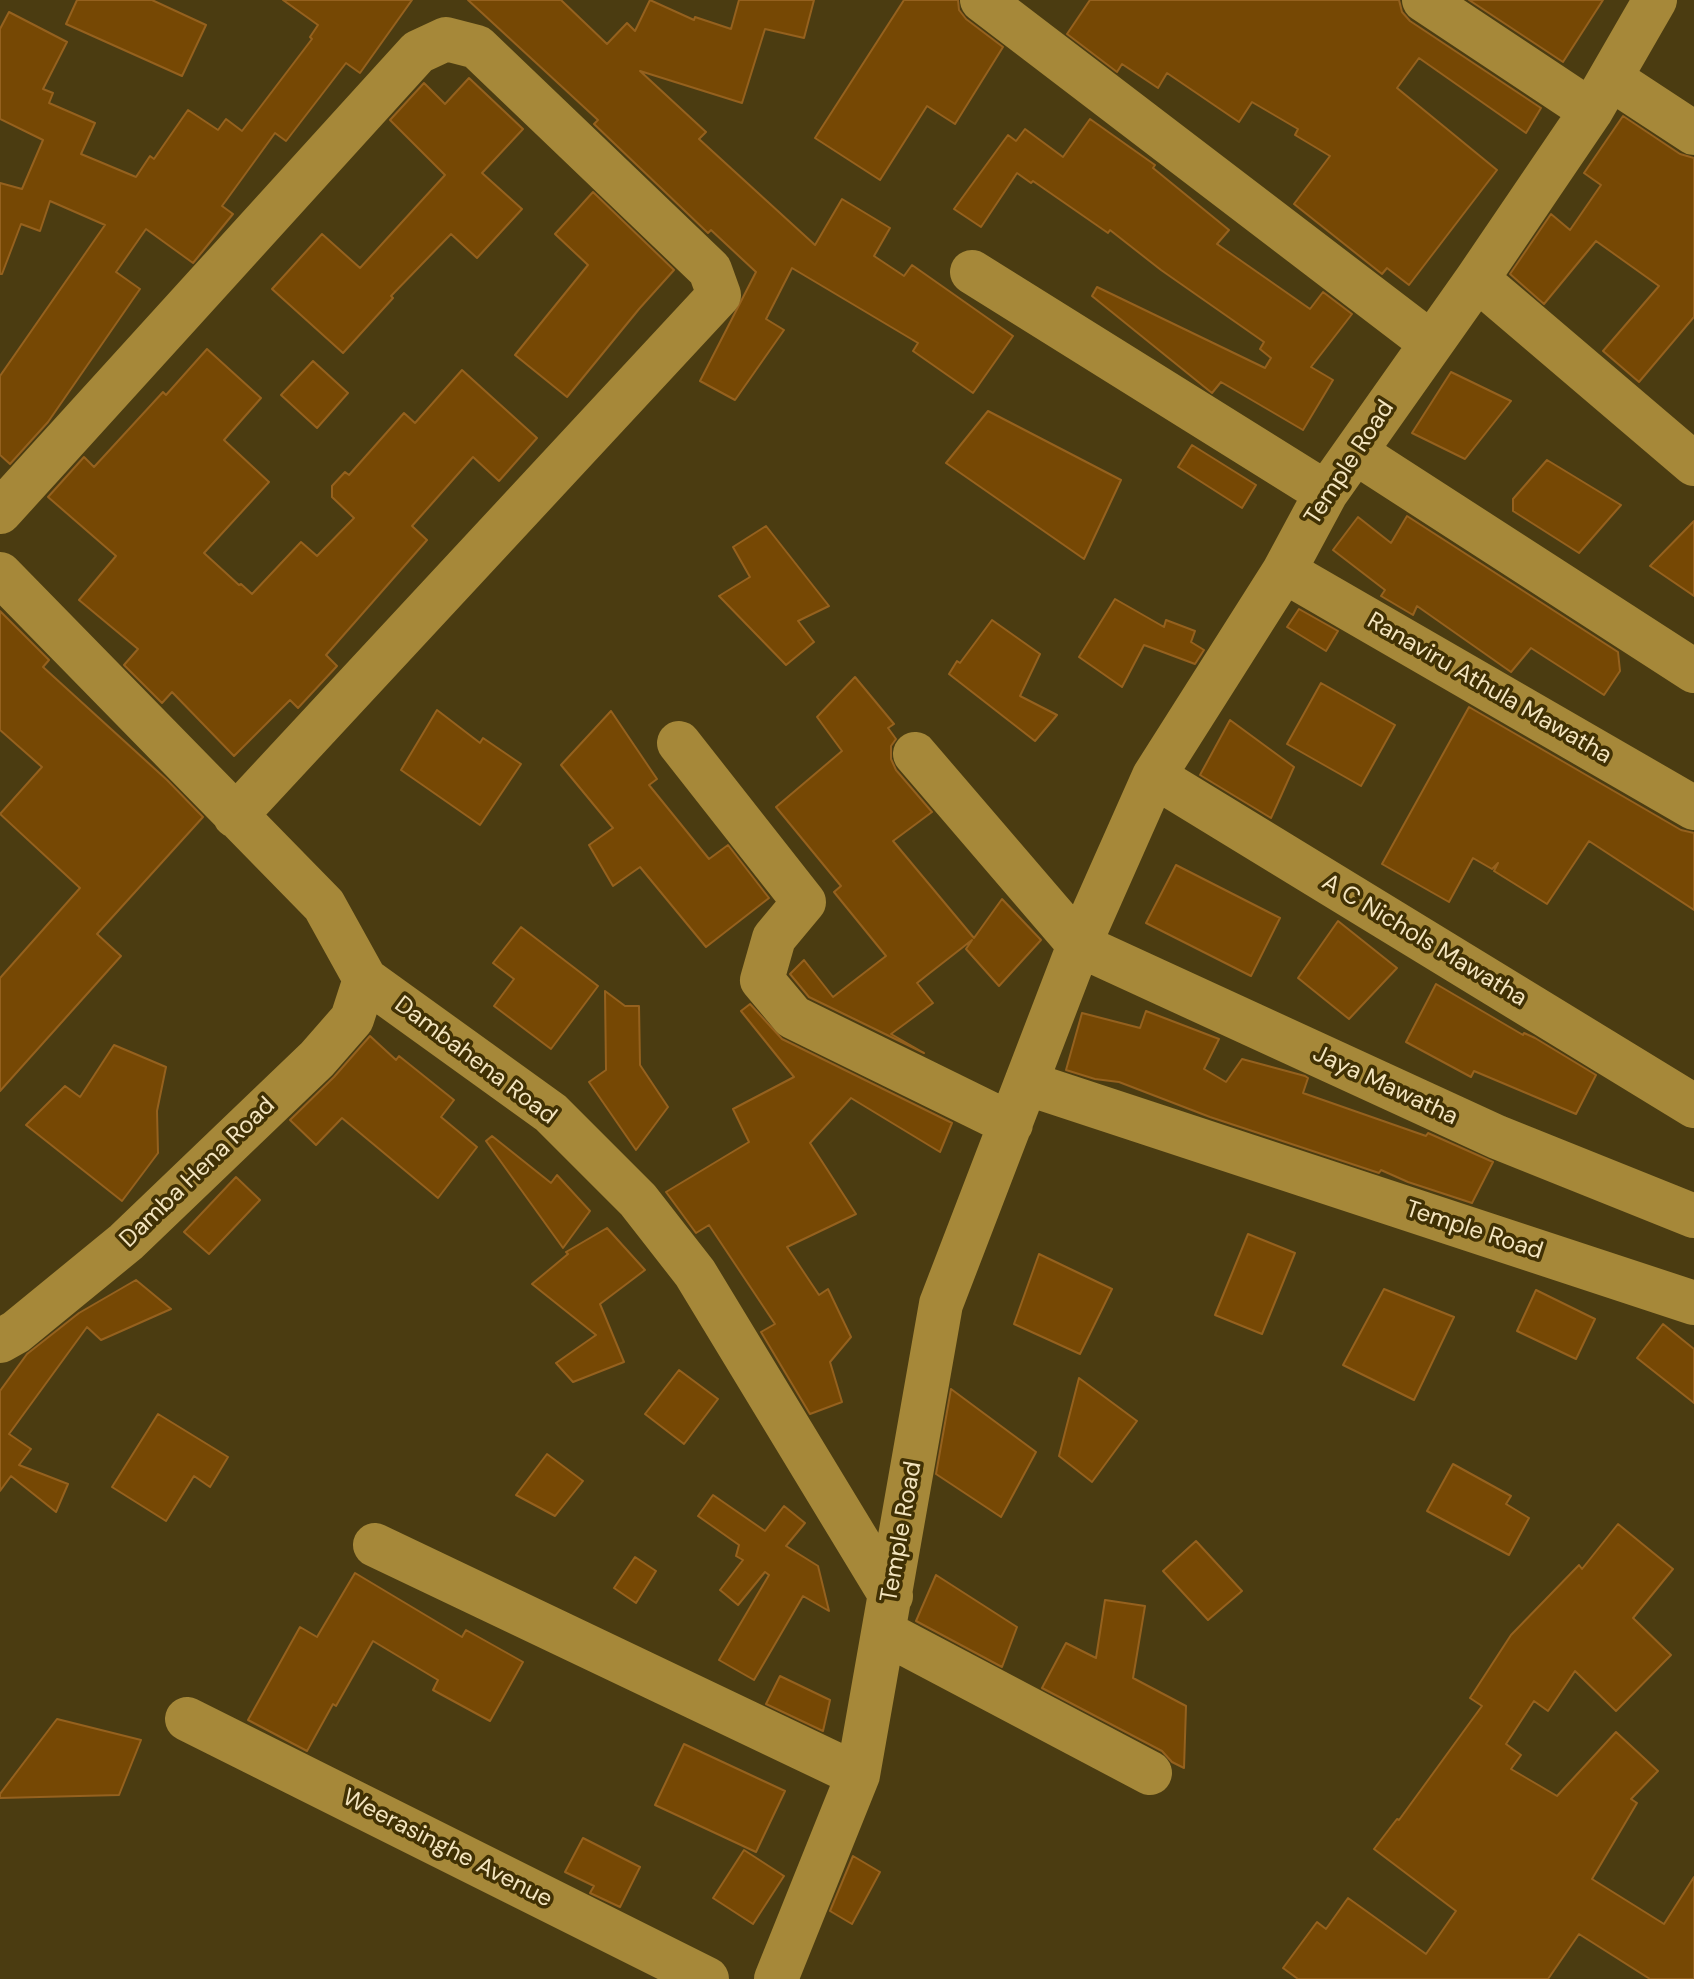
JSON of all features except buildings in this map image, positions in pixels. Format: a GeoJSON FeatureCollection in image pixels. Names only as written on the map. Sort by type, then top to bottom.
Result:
{"type":"FeatureCollection","features":[{"type":"Feature","properties":{"kind":"street"},"geometry":{"type":"LineString","coordinates":[[982,0],[1431,343]]}},
{"type":"Feature","properties":{"kind":"street"},"geometry":{"type":"LineString","coordinates":[[1424,0],[1600,94],[1694,133]]}},
{"type":"Feature","properties":{"kind":"street","name":"Temple Road"},"geometry":{"type":"LineString","coordinates":[[776,1979],[858,1775],[941,1304],[1079,945],[1154,776],[1284,571],[1326,493],[1477,279],[1600,94],[1655,0]]}},
{"type":"Feature","properties":{"kind":"street"},"geometry":{"type":"LineString","coordinates":[[0,512],[418,52],[446,39],[477,47],[710,270],[719,295],[235,816]]}},
{"type":"Feature","properties":{"kind":"street"},"geometry":{"type":"LineString","coordinates":[[972,272],[1326,493]]}},
{"type":"Feature","properties":{"kind":"street"},"geometry":{"type":"LineString","coordinates":[[1477,279],[1694,464]]}},
{"type":"Feature","properties":{"kind":"street"},"geometry":{"type":"LineString","coordinates":[[1355,452],[1694,671]]}},
{"type":"Feature","properties":{"kind":"street","name":"Ranaviru Athula Mawatha"},"geometry":{"type":"LineString","coordinates":[[1284,571],[1694,808]]}},
{"type":"Feature","properties":{"kind":"street","name":"Dambahena Road"},"geometry":{"type":"LineString","coordinates":[[0,574],[324,905],[365,979],[551,1113],[638,1200],[695,1273],[888,1614]]}},
{"type":"Feature","properties":{"kind":"street"},"geometry":{"type":"LineString","coordinates":[[679,743],[804,902],[774,938],[762,980],[793,1017],[1011,1124]]}},
{"type":"Feature","properties":{"kind":"street"},"geometry":{"type":"LineString","coordinates":[[915,754],[1079,945]]}},
{"type":"Feature","properties":{"kind":"street","name":"A C Nichols Mawatha"},"geometry":{"type":"LineString","coordinates":[[1154,776],[1694,1106]]}},
{"type":"Feature","properties":{"kind":"street","name":"Jaya Mawatha"},"geometry":{"type":"LineString","coordinates":[[1079,945],[1497,1137],[1694,1216]]}},
{"type":"Feature","properties":{"kind":"street","name":"Damba Hena Road"},"geometry":{"type":"LineString","coordinates":[[0,1341],[16,1332],[126,1242],[317,1059],[352,1019],[365,979]]}},
{"type":"Feature","properties":{"kind":"street","name":"Temple Road"},"geometry":{"type":"LineString","coordinates":[[1026,1083],[1694,1303]]}},
{"type":"Feature","properties":{"kind":"street"},"geometry":{"type":"LineString","coordinates":[[375,1545],[858,1775]]}},
{"type":"Feature","properties":{"kind":"street"},"geometry":{"type":"LineString","coordinates":[[888,1614],[1150,1773]]}},
{"type":"Feature","properties":{"kind":"street","name":"Weerasinghe Avenue"},"geometry":{"type":"LineString","coordinates":[[187,1719],[707,1979]]}}]}
